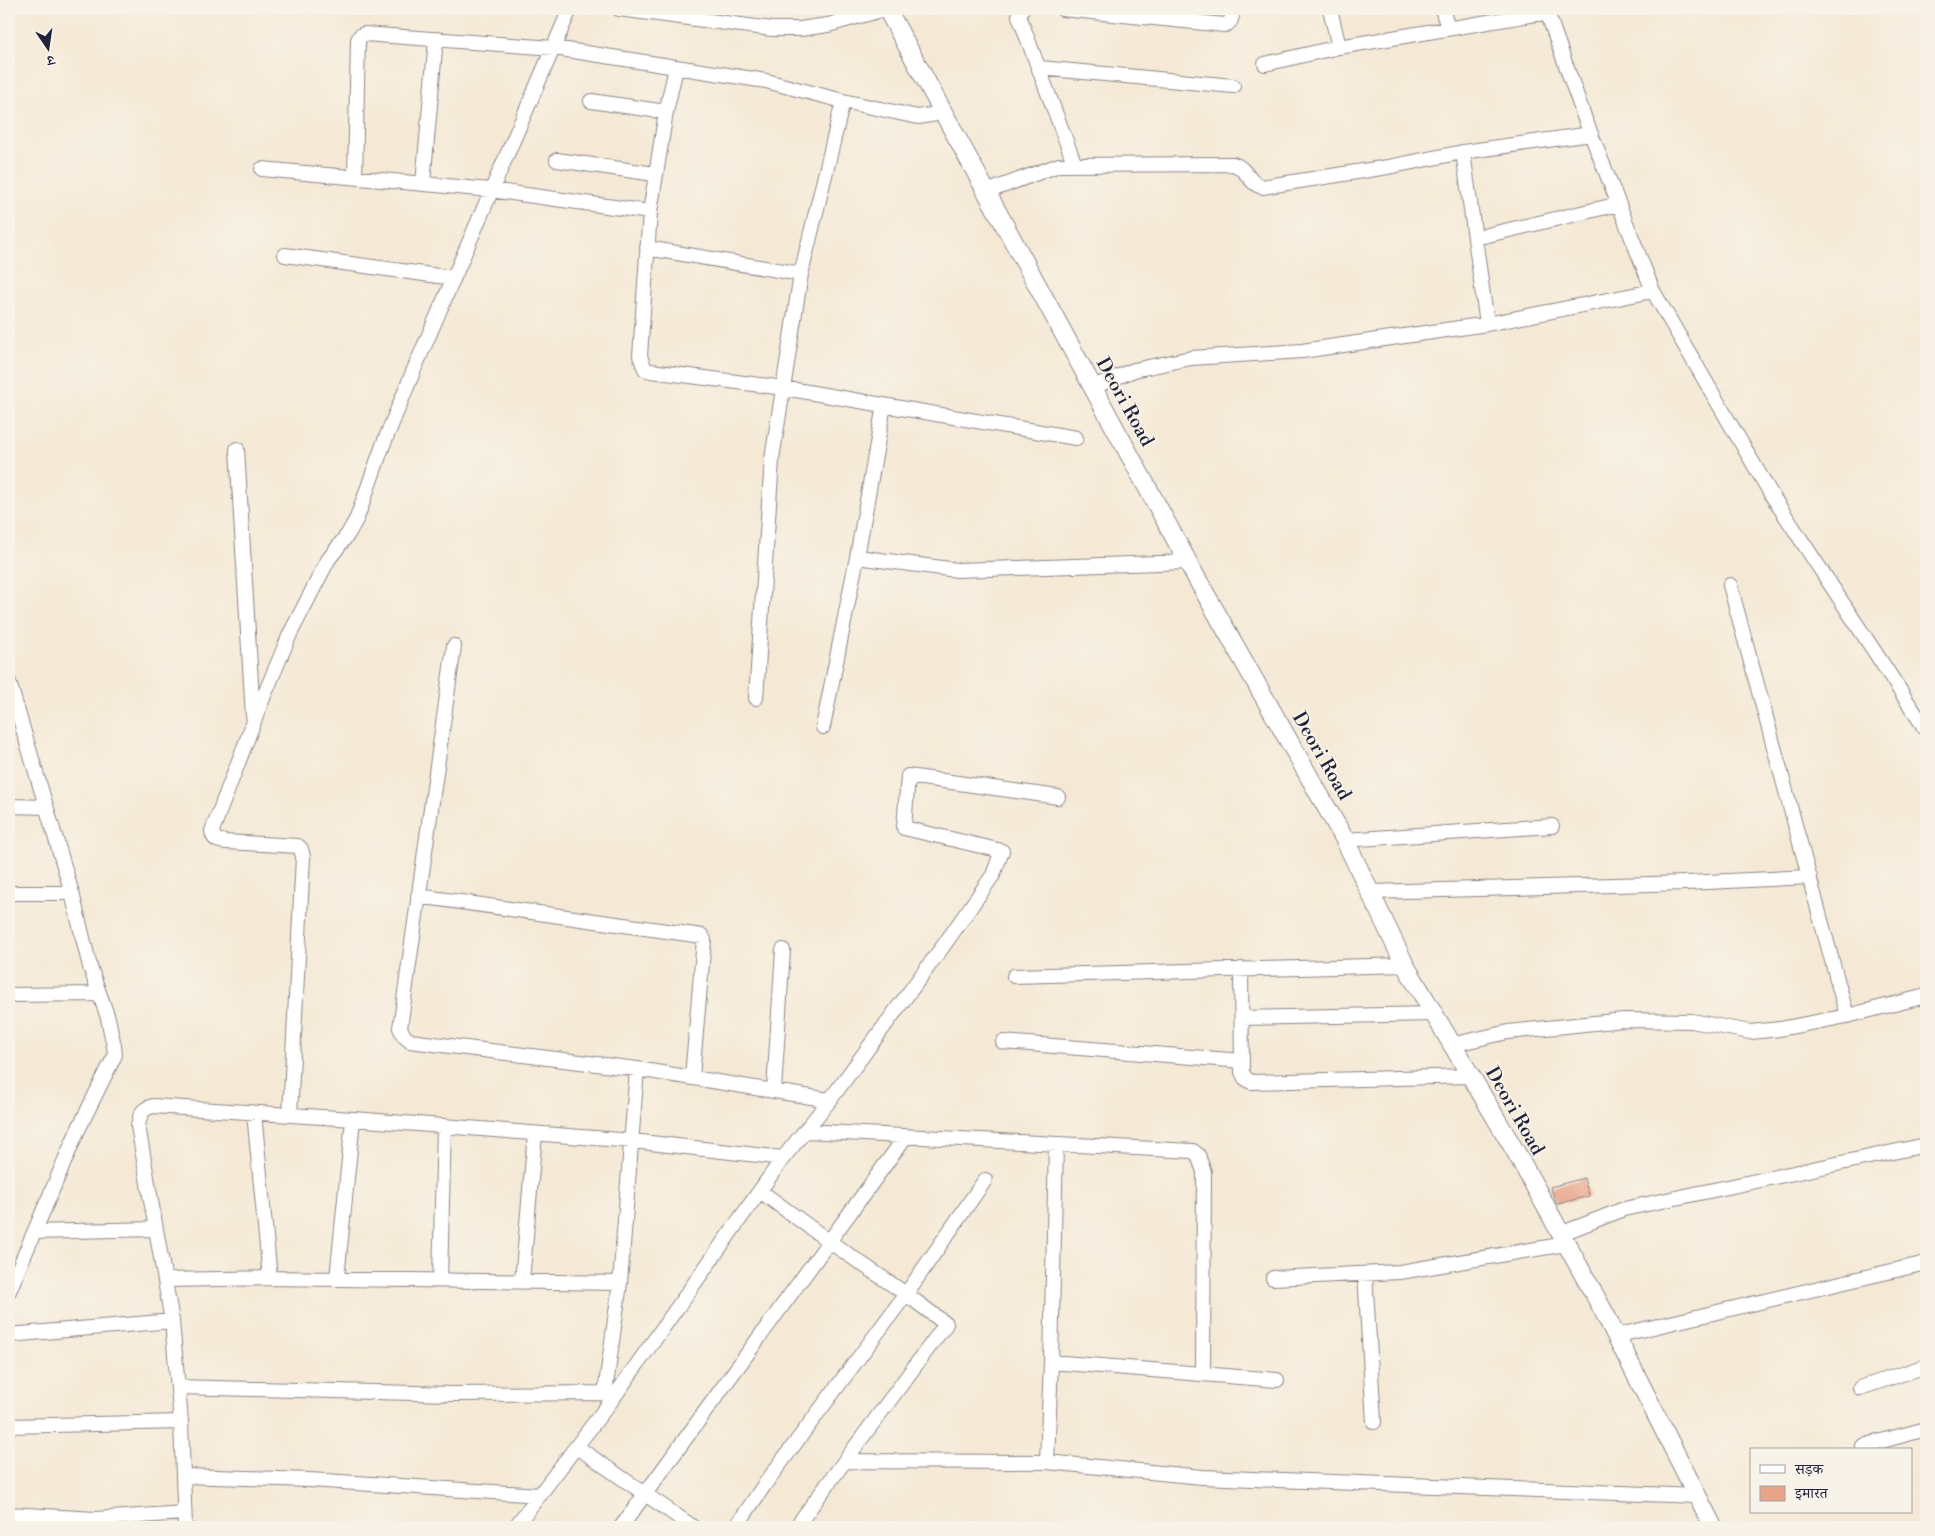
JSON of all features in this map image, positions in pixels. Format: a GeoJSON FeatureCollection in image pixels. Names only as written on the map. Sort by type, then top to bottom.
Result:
{"type":"FeatureCollection","features":[{"type":"Feature","properties":{"kind":"street"},"geometry":{"type":"LineString","coordinates":[[290,1115],[303,856],[298,846],[226,842],[216,840],[212,831],[254,722],[300,613],[328,560],[357,518],[383,445],[490,190],[570,9]]}},
{"type":"Feature","properties":{"kind":"street"},"geometry":{"type":"LineString","coordinates":[[619,9],[772,29],[800,29],[828,25],[886,9]]}},
{"type":"Feature","properties":{"kind":"street","name":"Deori Road"},"geometry":{"type":"LineString","coordinates":[[886,9],[1188,562],[1346,840],[1405,965],[1517,1154],[1616,1336],[1713,1527]]}},
{"type":"Feature","properties":{"kind":"street"},"geometry":{"type":"LineString","coordinates":[[1022,9],[1019,16],[1075,165]]}},
{"type":"Feature","properties":{"kind":"street"},"geometry":{"type":"LineString","coordinates":[[1062,9],[1225,25],[1232,19],[1232,9]]}},
{"type":"Feature","properties":{"kind":"street"},"geometry":{"type":"LineString","coordinates":[[1330,9],[1339,47]]}},
{"type":"Feature","properties":{"kind":"street"},"geometry":{"type":"LineString","coordinates":[[1442,9],[1448,28]]}},
{"type":"Feature","properties":{"kind":"street"},"geometry":{"type":"LineString","coordinates":[[1265,64],[1339,47],[1547,10],[1591,134],[1653,291],[1771,494],[1926,730]]}},
{"type":"Feature","properties":{"kind":"street"},"geometry":{"type":"LineString","coordinates":[[356,177],[358,53],[360,36],[370,34],[554,48],[766,81],[843,101],[918,117],[943,113]]}},
{"type":"Feature","properties":{"kind":"street"},"geometry":{"type":"LineString","coordinates":[[423,183],[436,39]]}},
{"type":"Feature","properties":{"kind":"street"},"geometry":{"type":"LineString","coordinates":[[676,68],[666,112],[650,212],[640,356],[645,368],[651,371],[784,388],[1076,438]]}},
{"type":"Feature","properties":{"kind":"street"},"geometry":{"type":"LineString","coordinates":[[1040,68],[1233,86]]}},
{"type":"Feature","properties":{"kind":"street"},"geometry":{"type":"LineString","coordinates":[[591,101],[666,112]]}},
{"type":"Feature","properties":{"kind":"street"},"geometry":{"type":"LineString","coordinates":[[756,698],[772,459],[801,274],[843,101]]}},
{"type":"Feature","properties":{"kind":"street"},"geometry":{"type":"LineString","coordinates":[[986,192],[1059,165],[1232,164],[1239,166],[1245,171],[1254,184],[1262,186],[1388,167],[1463,152],[1591,134]]}},
{"type":"Feature","properties":{"kind":"street"},"geometry":{"type":"LineString","coordinates":[[1463,152],[1487,324]]}},
{"type":"Feature","properties":{"kind":"street"},"geometry":{"type":"LineString","coordinates":[[557,160],[656,174]]}},
{"type":"Feature","properties":{"kind":"street"},"geometry":{"type":"LineString","coordinates":[[262,169],[490,190],[650,212]]}},
{"type":"Feature","properties":{"kind":"street"},"geometry":{"type":"LineString","coordinates":[[1475,238],[1619,204]]}},
{"type":"Feature","properties":{"kind":"street"},"geometry":{"type":"LineString","coordinates":[[647,248],[801,274]]}},
{"type":"Feature","properties":{"kind":"street"},"geometry":{"type":"LineString","coordinates":[[284,254],[453,278]]}},
{"type":"Feature","properties":{"kind":"street"},"geometry":{"type":"LineString","coordinates":[[1093,387],[1134,370],[1191,358],[1302,351],[1487,324],[1653,291]]}},
{"type":"Feature","properties":{"kind":"street"},"geometry":{"type":"LineString","coordinates":[[823,727],[857,557],[884,405]]}},
{"type":"Feature","properties":{"kind":"street"},"geometry":{"type":"LineString","coordinates":[[237,449],[254,722]]}},
{"type":"Feature","properties":{"kind":"street"},"geometry":{"type":"LineString","coordinates":[[857,557],[957,570],[1188,562]]}},
{"type":"Feature","properties":{"kind":"street"},"geometry":{"type":"LineString","coordinates":[[1730,585],[1847,1016]]}},
{"type":"Feature","properties":{"kind":"street"},"geometry":{"type":"LineString","coordinates":[[454,646],[400,1028],[404,1036],[410,1041],[638,1069],[830,1100]]}},
{"type":"Feature","properties":{"kind":"street"},"geometry":{"type":"LineString","coordinates":[[9,682],[13,709],[46,806],[72,893],[90,967],[108,1018],[114,1046],[114,1055],[77,1132],[9,1291]]}},
{"type":"Feature","properties":{"kind":"street"},"geometry":{"type":"LineString","coordinates":[[516,1527],[577,1447],[609,1395],[944,946],[993,875],[1002,850],[904,828],[908,776],[1058,797]]}},
{"type":"Feature","properties":{"kind":"street"},"geometry":{"type":"LineString","coordinates":[[9,806],[46,806]]}},
{"type":"Feature","properties":{"kind":"street"},"geometry":{"type":"LineString","coordinates":[[1346,840],[1552,826]]}},
{"type":"Feature","properties":{"kind":"street"},"geometry":{"type":"LineString","coordinates":[[1370,892],[1686,883],[1810,877]]}},
{"type":"Feature","properties":{"kind":"street"},"geometry":{"type":"LineString","coordinates":[[9,893],[72,893]]}},
{"type":"Feature","properties":{"kind":"street"},"geometry":{"type":"LineString","coordinates":[[418,896],[702,936],[704,940],[692,1078]]}},
{"type":"Feature","properties":{"kind":"street"},"geometry":{"type":"LineString","coordinates":[[774,1090],[783,950]]}},
{"type":"Feature","properties":{"kind":"street"},"geometry":{"type":"LineString","coordinates":[[1014,976],[1405,965]]}},
{"type":"Feature","properties":{"kind":"street"},"geometry":{"type":"LineString","coordinates":[[1241,969],[1242,1072],[1245,1078],[1251,1082],[1470,1076]]}},
{"type":"Feature","properties":{"kind":"street"},"geometry":{"type":"LineString","coordinates":[[9,995],[99,994]]}},
{"type":"Feature","properties":{"kind":"street"},"geometry":{"type":"LineString","coordinates":[[1452,1045],[1508,1032],[1623,1020],[1692,1021],[1750,1032],[1780,1029],[1847,1016],[1926,996]]}},
{"type":"Feature","properties":{"kind":"street"},"geometry":{"type":"LineString","coordinates":[[1242,1018],[1434,1014]]}},
{"type":"Feature","properties":{"kind":"street"},"geometry":{"type":"LineString","coordinates":[[1004,1042],[1242,1061]]}},
{"type":"Feature","properties":{"kind":"street"},"geometry":{"type":"LineString","coordinates":[[609,1395],[638,1069]]}},
{"type":"Feature","properties":{"kind":"street"},"geometry":{"type":"LineString","coordinates":[[185,1527],[182,1422],[172,1321],[138,1126],[140,1114],[146,1108],[153,1106],[444,1126],[633,1141],[784,1158]]}},
{"type":"Feature","properties":{"kind":"street"},"geometry":{"type":"LineString","coordinates":[[254,1113],[270,1278]]}},
{"type":"Feature","properties":{"kind":"street"},"geometry":{"type":"LineString","coordinates":[[337,1278],[353,1119]]}},
{"type":"Feature","properties":{"kind":"street"},"geometry":{"type":"LineString","coordinates":[[440,1280],[444,1126]]}},
{"type":"Feature","properties":{"kind":"street"},"geometry":{"type":"LineString","coordinates":[[805,1131],[1193,1152],[1198,1155],[1204,1172],[1204,1374]]}},
{"type":"Feature","properties":{"kind":"street"},"geometry":{"type":"LineString","coordinates":[[522,1281],[535,1134]]}},
{"type":"Feature","properties":{"kind":"street"},"geometry":{"type":"LineString","coordinates":[[621,1527],[647,1494],[906,1136]]}},
{"type":"Feature","properties":{"kind":"street"},"geometry":{"type":"LineString","coordinates":[[1047,1462],[1056,1145]]}},
{"type":"Feature","properties":{"kind":"street"},"geometry":{"type":"LineString","coordinates":[[1272,1278],[1400,1272],[1563,1239],[1624,1209],[1926,1145]]}},
{"type":"Feature","properties":{"kind":"street"},"geometry":{"type":"LineString","coordinates":[[736,1527],[765,1484],[906,1294],[985,1180]]}},
{"type":"Feature","properties":{"kind":"street"},"geometry":{"type":"LineString","coordinates":[[760,1191],[945,1322],[945,1327],[796,1527]]}},
{"type":"Feature","properties":{"kind":"street"},"geometry":{"type":"LineString","coordinates":[[34,1232],[155,1229]]}},
{"type":"Feature","properties":{"kind":"street"},"geometry":{"type":"LineString","coordinates":[[1616,1336],[1926,1263]]}},
{"type":"Feature","properties":{"kind":"street"},"geometry":{"type":"LineString","coordinates":[[1365,1274],[1374,1422]]}},
{"type":"Feature","properties":{"kind":"street"},"geometry":{"type":"LineString","coordinates":[[166,1280],[337,1278],[620,1283]]}},
{"type":"Feature","properties":{"kind":"street"},"geometry":{"type":"LineString","coordinates":[[9,1335],[172,1321]]}},
{"type":"Feature","properties":{"kind":"street"},"geometry":{"type":"LineString","coordinates":[[1051,1362],[1277,1380]]}},
{"type":"Feature","properties":{"kind":"street"},"geometry":{"type":"LineString","coordinates":[[1860,1388],[1926,1366]]}},
{"type":"Feature","properties":{"kind":"street"},"geometry":{"type":"LineString","coordinates":[[178,1387],[452,1394],[609,1395]]}},
{"type":"Feature","properties":{"kind":"street"},"geometry":{"type":"LineString","coordinates":[[9,1426],[182,1422]]}},
{"type":"Feature","properties":{"kind":"street"},"geometry":{"type":"LineString","coordinates":[[1863,1446],[1926,1429]]}},
{"type":"Feature","properties":{"kind":"street"},"geometry":{"type":"LineString","coordinates":[[577,1447],[693,1527]]}},
{"type":"Feature","properties":{"kind":"street"},"geometry":{"type":"LineString","coordinates":[[845,1461],[1047,1462],[1202,1477],[1697,1496]]}},
{"type":"Feature","properties":{"kind":"street"},"geometry":{"type":"LineString","coordinates":[[184,1476],[310,1480],[540,1495]]}},
{"type":"Feature","properties":{"kind":"street"},"geometry":{"type":"LineString","coordinates":[[9,1514],[96,1523],[184,1513]]}},
{"type":"Feature","properties":{"kind":"building"},"geometry":{"type":"Polygon","coordinates":[[[1584,1178],[1589,1196],[1557,1204],[1550,1187],[1584,1178]]]}}]}
